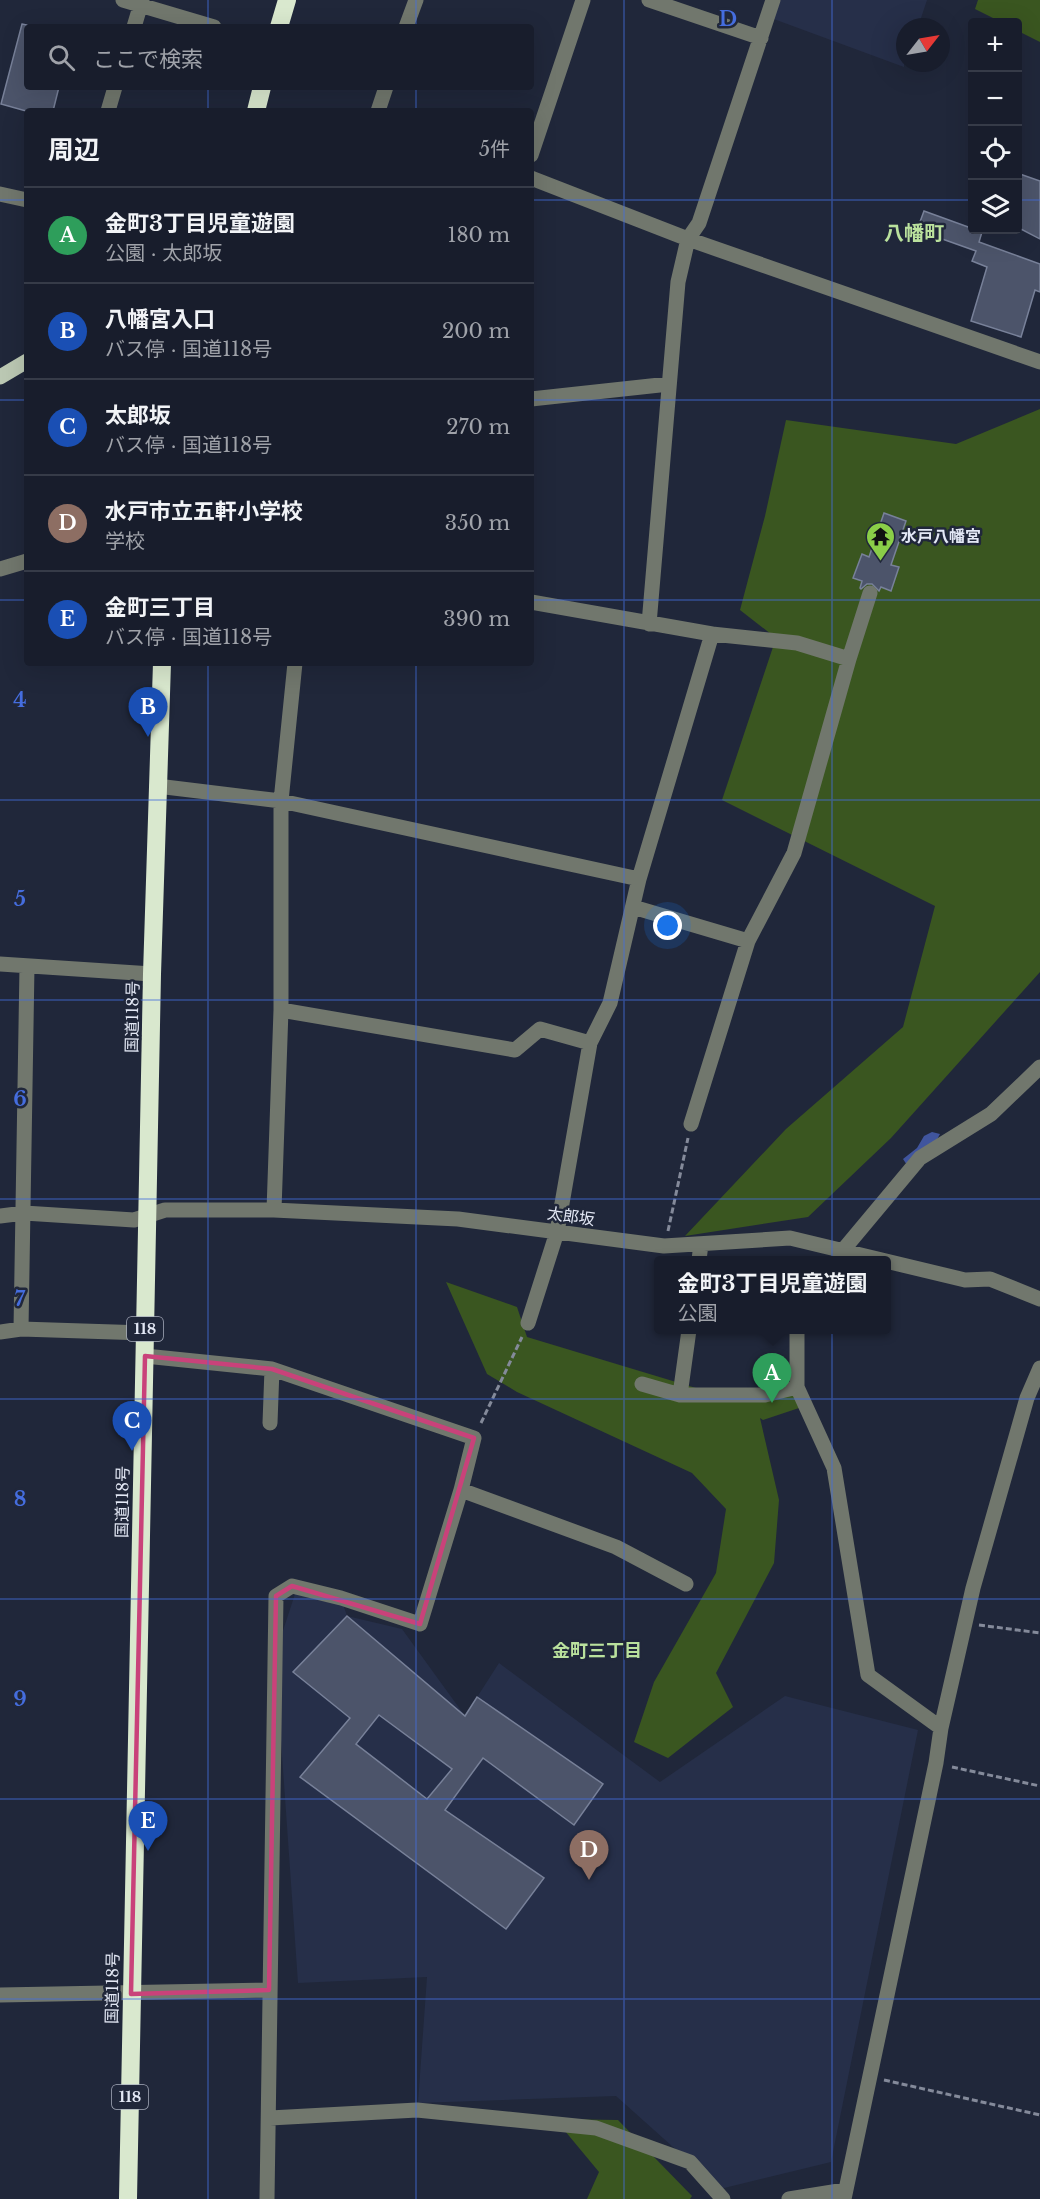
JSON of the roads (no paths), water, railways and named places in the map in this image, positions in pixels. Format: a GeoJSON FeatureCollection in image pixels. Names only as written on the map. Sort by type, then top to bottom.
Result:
{"type":"FeatureCollection","features":[{"type":"Feature","properties":{"kind":"highway"},"geometry":{"type":"LineString","coordinates":[[280,24],[287,0]]}},
{"type":"Feature","properties":{"kind":"highway"},"geometry":{"type":"LineString","coordinates":[[257,108],[261,90]]}},
{"type":"Feature","properties":{"kind":"highway","name":"国道118号"},"geometry":{"type":"LineString","coordinates":[[128,2199],[152,974],[162,666]]}},
{"type":"Feature","properties":{"kind":"main road"},"geometry":{"type":"LineString","coordinates":[[0,377],[24,363]]}},
{"type":"Feature","properties":{"kind":"street"},"geometry":{"type":"LineString","coordinates":[[123,0],[142,3],[205,24]]}},
{"type":"Feature","properties":{"kind":"street"},"geometry":{"type":"LineString","coordinates":[[407,24],[416,0]]}},
{"type":"Feature","properties":{"kind":"street"},"geometry":{"type":"LineString","coordinates":[[534,145],[583,0]]}},
{"type":"Feature","properties":{"kind":"street"},"geometry":{"type":"LineString","coordinates":[[649,0],[761,38]]}},
{"type":"Feature","properties":{"kind":"street"},"geometry":{"type":"LineString","coordinates":[[649,624],[678,282],[688,239],[699,223],[773,0]]}},
{"type":"Feature","properties":{"kind":"street"},"geometry":{"type":"LineString","coordinates":[[135,24],[142,3]]}},
{"type":"Feature","properties":{"kind":"street"},"geometry":{"type":"LineString","coordinates":[[109,108],[115,90]]}},
{"type":"Feature","properties":{"kind":"street"},"geometry":{"type":"LineString","coordinates":[[379,108],[385,90]]}},
{"type":"Feature","properties":{"kind":"street"},"geometry":{"type":"LineString","coordinates":[[534,179],[688,239],[1040,362]]}},
{"type":"Feature","properties":{"kind":"street"},"geometry":{"type":"LineString","coordinates":[[0,194],[24,199]]}},
{"type":"Feature","properties":{"kind":"street"},"geometry":{"type":"LineString","coordinates":[[534,399],[669,384]]}},
{"type":"Feature","properties":{"kind":"street"},"geometry":{"type":"LineString","coordinates":[[0,569],[24,562]]}},
{"type":"Feature","properties":{"kind":"street"},"geometry":{"type":"LineString","coordinates":[[691,1124],[748,941],[794,853],[870,593]]}},
{"type":"Feature","properties":{"kind":"street"},"geometry":{"type":"LineString","coordinates":[[534,603],[712,634],[797,643],[849,659]]}},
{"type":"Feature","properties":{"kind":"street"},"geometry":{"type":"LineString","coordinates":[[528,1323],[557,1232],[590,1043],[610,1003],[639,879],[712,634]]}},
{"type":"Feature","properties":{"kind":"street"},"geometry":{"type":"LineString","coordinates":[[274,1210],[281,1010],[281,801],[295,666]]}},
{"type":"Feature","properties":{"kind":"street"},"geometry":{"type":"LineString","coordinates":[[157,786],[281,801],[639,879]]}},
{"type":"Feature","properties":{"kind":"street"},"geometry":{"type":"LineString","coordinates":[[633,907],[748,941]]}},
{"type":"Feature","properties":{"kind":"street"},"geometry":{"type":"LineString","coordinates":[[0,964],[152,974]]}},
{"type":"Feature","properties":{"kind":"street"},"geometry":{"type":"LineString","coordinates":[[21,1329],[27,966]]}},
{"type":"Feature","properties":{"kind":"street"},"geometry":{"type":"LineString","coordinates":[[281,1010],[515,1050],[540,1029],[590,1043]]}},
{"type":"Feature","properties":{"kind":"street"},"geometry":{"type":"LineString","coordinates":[[841,1255],[920,1158],[991,1114],[1040,1067]]}},
{"type":"Feature","properties":{"kind":"street","name":"太郎坂"},"geometry":{"type":"LineString","coordinates":[[0,1216],[24,1214],[134,1220],[165,1210],[274,1210],[458,1219],[664,1246],[790,1238],[841,1255]]}},
{"type":"Feature","properties":{"kind":"street"},"geometry":{"type":"LineString","coordinates":[[700,1256],[701,1244]]}},
{"type":"Feature","properties":{"kind":"street","name":"太郎坂"},"geometry":{"type":"LineString","coordinates":[[891,1265],[965,1280],[990,1279],[1040,1299]]}},
{"type":"Feature","properties":{"kind":"street"},"geometry":{"type":"LineString","coordinates":[[0,1332],[21,1329],[145,1334]]}},
{"type":"Feature","properties":{"kind":"street"},"geometry":{"type":"LineString","coordinates":[[680,1395],[688,1334]]}},
{"type":"Feature","properties":{"kind":"street"},"geometry":{"type":"LineString","coordinates":[[797,1334],[797,1387],[834,1468],[868,1675],[940,1728]]}},
{"type":"Feature","properties":{"kind":"street"},"geometry":{"type":"LineString","coordinates":[[145,1356],[272,1369],[474,1438],[461,1491],[420,1624],[341,1598],[292,1586],[276,1596],[267,2199]]}},
{"type":"Feature","properties":{"kind":"street"},"geometry":{"type":"LineString","coordinates":[[789,2199],[845,2195],[936,1763],[940,1728],[973,1588],[1027,1398],[1040,1368]]}},
{"type":"Feature","properties":{"kind":"street"},"geometry":{"type":"LineString","coordinates":[[270,1423],[272,1369]]}},
{"type":"Feature","properties":{"kind":"street"},"geometry":{"type":"LineString","coordinates":[[642,1383],[680,1395],[765,1395],[797,1387]]}},
{"type":"Feature","properties":{"kind":"street"},"geometry":{"type":"LineString","coordinates":[[461,1491],[616,1547],[686,1584]]}},
{"type":"Feature","properties":{"kind":"street"},"geometry":{"type":"LineString","coordinates":[[0,1995],[269,1990]]}},
{"type":"Feature","properties":{"kind":"street"},"geometry":{"type":"LineString","coordinates":[[270,2118],[417,2110],[596,2128],[690,2162],[723,2199]]}},
{"type":"Feature","properties":{"kind":"water"},"geometry":{"type":"Polygon","coordinates":[[[932,1132],[940,1134],[934,1145],[907,1165],[903,1159],[917,1148],[924,1136],[932,1132]]]}},
{"type":"Feature","properties":{"kind":"place","name":"水戸八幡宮"},"geometry":{"type":"Point","coordinates":[880,562]}},
{"type":"Feature","properties":{"kind":"place","name":"八幡宮入口"},"geometry":{"type":"Point","coordinates":[148,737]}},
{"type":"Feature","properties":{"kind":"place","name":"金町3丁目児童遊園"},"geometry":{"type":"Point","coordinates":[772,1403]}},
{"type":"Feature","properties":{"kind":"place","name":"太郎坂"},"geometry":{"type":"Point","coordinates":[132,1451]}},
{"type":"Feature","properties":{"kind":"place","name":"金町三丁目"},"geometry":{"type":"Point","coordinates":[148,1851]}},
{"type":"Feature","properties":{"kind":"place","name":"水戸市立五軒小学校"},"geometry":{"type":"Point","coordinates":[589,1880]}},
{"type":"Feature","properties":{"kind":"district","name":"八幡町"},"geometry":{"type":"Point","coordinates":[914,233]}},
{"type":"Feature","properties":{"kind":"district","name":"金町三丁目"},"geometry":{"type":"Point","coordinates":[597,1651]}}]}
